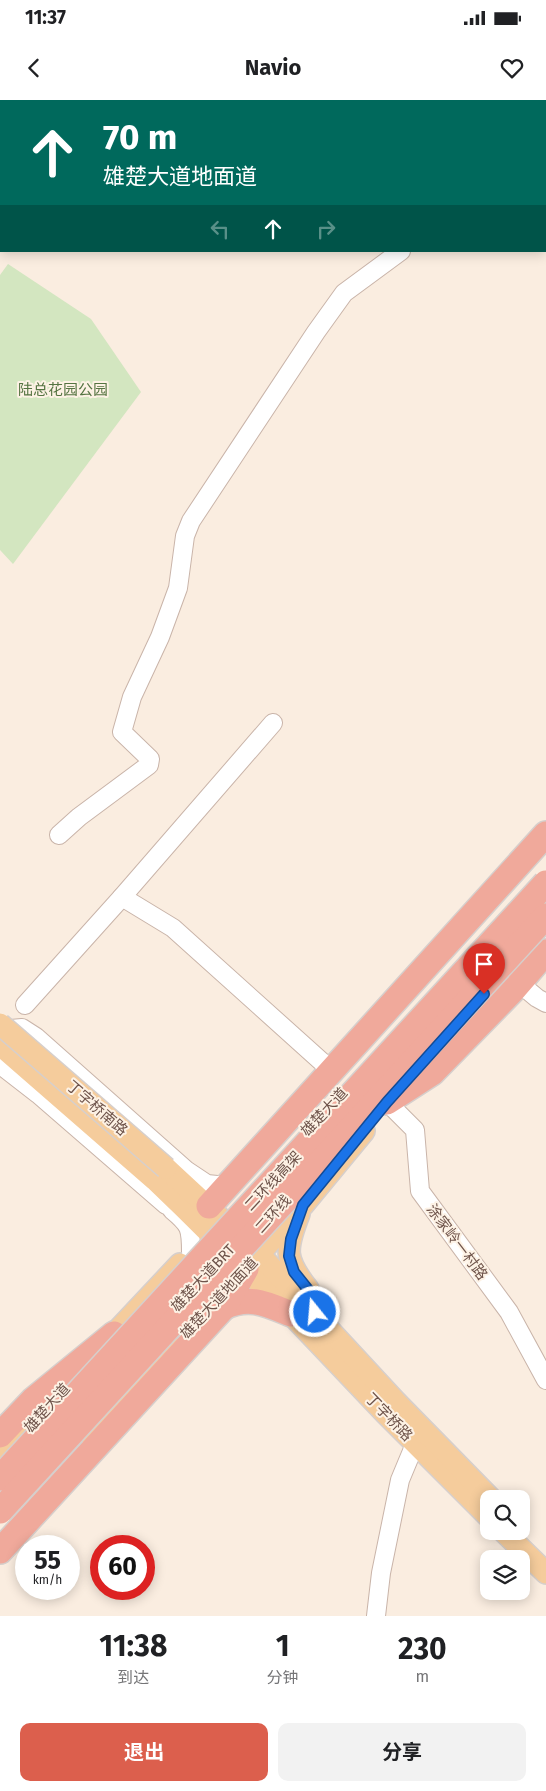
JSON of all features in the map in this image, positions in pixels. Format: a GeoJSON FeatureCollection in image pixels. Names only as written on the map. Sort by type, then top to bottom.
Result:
{"type":"FeatureCollection","features":[{"type":"Feature","properties":{"kind":"highway"},"geometry":{"type":"LineString","coordinates":[[198,1211],[226,1186],[546,834]]}},
{"type":"Feature","properties":{"kind":"highway","name":"二环线高架"},"geometry":{"type":"LineString","coordinates":[[0,1478],[546,883]]}},
{"type":"Feature","properties":{"kind":"highway","name":"二环线"},"geometry":{"type":"LineString","coordinates":[[0,1511],[546,916]]}},
{"type":"Feature","properties":{"kind":"highway"},"geometry":{"type":"LineString","coordinates":[[387,1102],[432,1073],[519,983],[546,952]]}},
{"type":"Feature","properties":{"kind":"highway"},"geometry":{"type":"LineString","coordinates":[[0,1551],[224,1307],[253,1262]]}},
{"type":"Feature","properties":{"kind":"highway"},"geometry":{"type":"LineString","coordinates":[[224,1307],[240,1301],[257,1301],[303,1313]]}},
{"type":"Feature","properties":{"kind":"highway"},"geometry":{"type":"LineString","coordinates":[[5,1429],[33,1400],[114,1334]]}},
{"type":"Feature","properties":{"kind":"main road","name":"雄楚大道"},"geometry":{"type":"LineString","coordinates":[[0,1460],[114,1334],[192,1252],[198,1211],[546,874]]}},
{"type":"Feature","properties":{"kind":"main road","name":"雄楚大道地面道"},"geometry":{"type":"LineString","coordinates":[[0,1526],[253,1262],[303,1205],[387,1102],[546,925]]}},
{"type":"Feature","properties":{"kind":"main road","name":"丁字桥南路"},"geometry":{"type":"LineString","coordinates":[[0,1024],[169,1173],[198,1211],[235,1244],[303,1313]]}},
{"type":"Feature","properties":{"kind":"main road","name":"丁字桥南路"},"geometry":{"type":"LineString","coordinates":[[0,1044],[169,1173]]}},
{"type":"Feature","properties":{"kind":"main road"},"geometry":{"type":"LineString","coordinates":[[303,1205],[291,1239],[289,1256],[294,1272],[314,1297],[303,1313]]}},
{"type":"Feature","properties":{"kind":"main road","name":"丁字桥路"},"geometry":{"type":"LineString","coordinates":[[303,1313],[415,1444],[480,1508]]}},
{"type":"Feature","properties":{"kind":"main road","name":"丁字桥路"},"geometry":{"type":"LineString","coordinates":[[303,1313],[396,1401],[482,1490]]}},
{"type":"Feature","properties":{"kind":"main road"},"geometry":{"type":"LineString","coordinates":[[530,1539],[546,1554]]}},
{"type":"Feature","properties":{"kind":"main road"},"geometry":{"type":"LineString","coordinates":[[512,1540],[546,1573]]}},
{"type":"Feature","properties":{"kind":"street"},"geometry":{"type":"LineString","coordinates":[[59,835],[79,817],[149,765],[150,759],[122,732],[132,696],[160,637],[178,588],[185,536],[191,521],[316,332],[344,293],[400,252]]}},
{"type":"Feature","properties":{"kind":"street"},"geometry":{"type":"LineString","coordinates":[[25,1004],[122,897],[273,723]]}},
{"type":"Feature","properties":{"kind":"street"},"geometry":{"type":"LineString","coordinates":[[122,897],[174,928],[332,1071]]}},
{"type":"Feature","properties":{"kind":"street","name":"雄楚大道BRT"},"geometry":{"type":"LineString","coordinates":[[0,1496],[235,1244],[546,904]]}},
{"type":"Feature","properties":{"kind":"street"},"geometry":{"type":"LineString","coordinates":[[519,983],[536,998],[546,1003]]}},
{"type":"Feature","properties":{"kind":"street"},"geometry":{"type":"LineString","coordinates":[[0,1044],[11,1030],[17,1028],[22,1028],[36,1036],[169,1173],[207,1184],[226,1186]]}},
{"type":"Feature","properties":{"kind":"street"},"geometry":{"type":"LineString","coordinates":[[0,1061],[3,1067],[38,1094],[198,1211],[186,1222],[191,1235],[192,1252]]}},
{"type":"Feature","properties":{"kind":"street","name":"涂家岭一村路"},"geometry":{"type":"LineString","coordinates":[[387,1102],[415,1130],[420,1191],[509,1312],[546,1380]]}},
{"type":"Feature","properties":{"kind":"street"},"geometry":{"type":"LineString","coordinates":[[376,1616],[381,1573],[400,1480],[415,1444]]}},
{"type":"Feature","properties":{"kind":"green space","name":"陆总花园公园"},"geometry":{"type":"Polygon","coordinates":[[[8,264],[91,319],[141,392],[13,564],[0,550],[0,275],[8,264]]]}},
{"type":"Feature","properties":{"kind":"route"},"geometry":{"type":"LineString","coordinates":[[315,1312],[314,1297],[294,1272],[289,1256],[294,1227],[303,1205],[387,1102],[484,994]]}}]}
